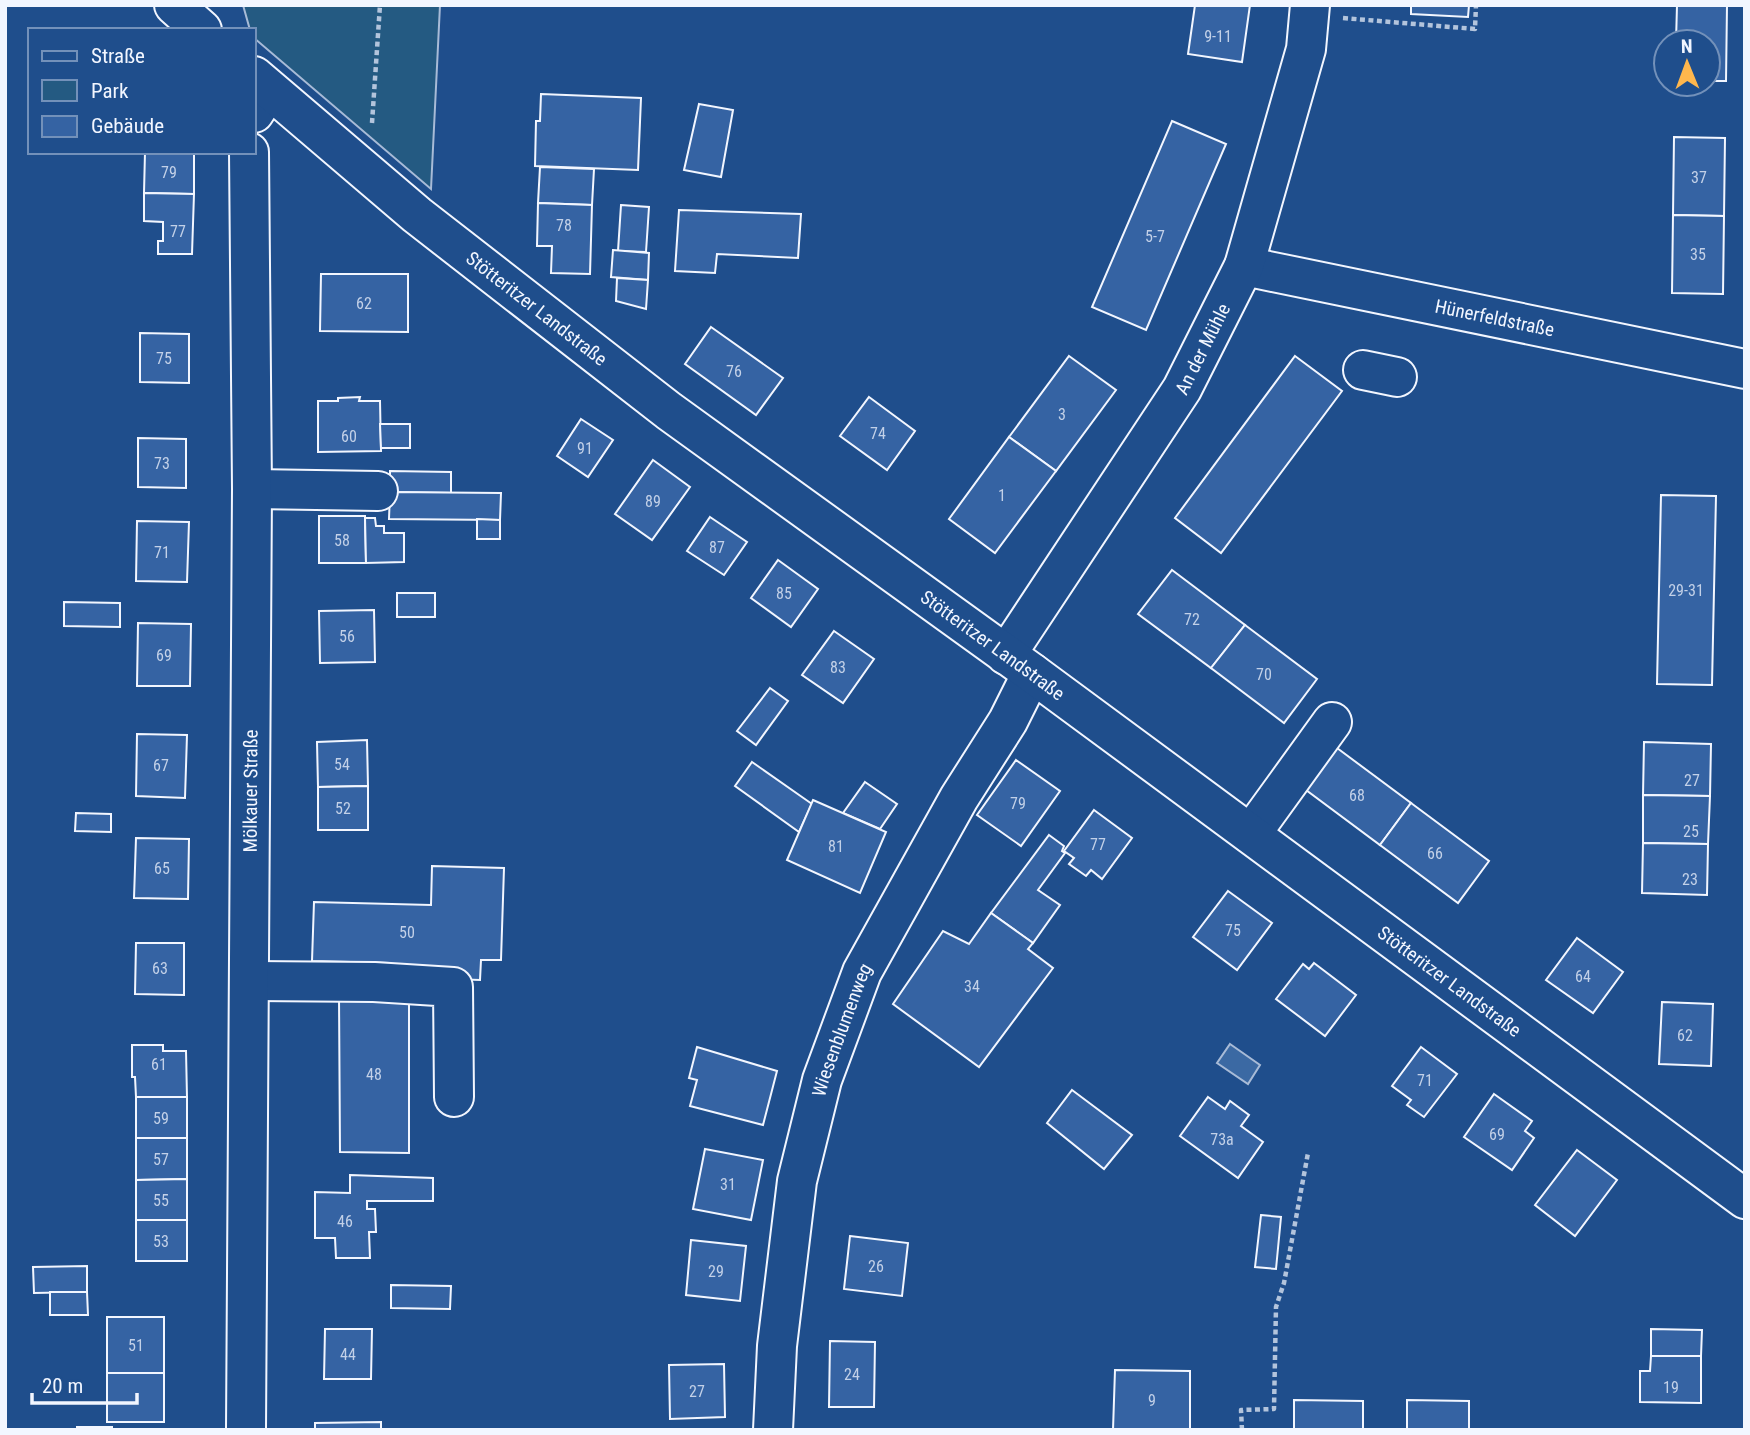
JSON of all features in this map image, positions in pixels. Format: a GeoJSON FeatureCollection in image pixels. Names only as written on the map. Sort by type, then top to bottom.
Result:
{"type":"FeatureCollection","features":[{"type":"Feature","properties":{"kind":"street","name":"An der Mühle"},"geometry":{"type":"LineString","coordinates":[[1019,664],[1182,389],[1244,266],[1306,49],[1310,10]]}},
{"type":"Feature","properties":{"kind":"street","name":"Stötteritzer Landstraße"},"geometry":{"type":"LineString","coordinates":[[259,93],[658,403],[1019,664],[1745,1199]]}},
{"type":"Feature","properties":{"kind":"street","name":"Mölkauer Straße"},"geometry":{"type":"LineString","coordinates":[[246,1430],[252,489],[249,154]]}},
{"type":"Feature","properties":{"kind":"street","name":"Hünerfeldstraße"},"geometry":{"type":"LineString","coordinates":[[1244,266],[1745,369]]}},
{"type":"Feature","properties":{"kind":"street"},"geometry":{"type":"LineString","coordinates":[[252,489],[378,491]]}},
{"type":"Feature","properties":{"kind":"street","name":"Wiesenblumenweg"},"geometry":{"type":"LineString","coordinates":[[773,1430],[778,1346],[797,1181],[822,1080],[862,972],[959,797],[1008,721],[1019,664]]}},
{"type":"Feature","properties":{"kind":"street"},"geometry":{"type":"LineString","coordinates":[[1251,834],[1332,722]]}},
{"type":"Feature","properties":{"kind":"street"},"geometry":{"type":"LineString","coordinates":[[249,982],[374,982],[453,987],[454,1097]]}},
{"type":"Feature","properties":{"kind":"path"},"geometry":{"type":"LineString","coordinates":[[372,123],[380,5]]}},
{"type":"Feature","properties":{"kind":"path"},"geometry":{"type":"LineString","coordinates":[[1310,10],[1475,29],[1476,5]]}},
{"type":"Feature","properties":{"kind":"path"},"geometry":{"type":"LineString","coordinates":[[1242,1430],[1241,1410],[1275,1409],[1276,1307],[1284,1283],[1308,1153]]}},
{"type":"Feature","properties":{"kind":"green space"},"geometry":{"type":"Polygon","coordinates":[[[243,5],[440,5],[431,189],[256,40],[256,28],[249,28],[243,5]]]}},
{"type":"Feature","properties":{"kind":"shaded area"},"geometry":{"type":"Polygon","coordinates":[[[1230,1044],[1260,1065],[1248,1084],[1217,1063],[1230,1044]]]}},
{"type":"Feature","properties":{"kind":"building"},"geometry":{"type":"Polygon","coordinates":[[[1195,5],[1250,5],[1242,62],[1188,54],[1195,5]]]}},
{"type":"Feature","properties":{"kind":"building"},"geometry":{"type":"Polygon","coordinates":[[[1411,5],[1469,5],[1468,17],[1411,14],[1411,5]]]}},
{"type":"Feature","properties":{"kind":"building"},"geometry":{"type":"Polygon","coordinates":[[[1677,5],[1727,5],[1726,81],[1722,81],[1722,28],[1676,28],[1677,5]]]}},
{"type":"Feature","properties":{"kind":"building"},"geometry":{"type":"Polygon","coordinates":[[[541,94],[641,98],[638,170],[535,166],[536,121],[540,121],[541,94]]]}},
{"type":"Feature","properties":{"kind":"building"},"geometry":{"type":"Polygon","coordinates":[[[699,104],[733,110],[721,177],[684,170],[699,104]]]}},
{"type":"Feature","properties":{"kind":"building"},"geometry":{"type":"Polygon","coordinates":[[[1172,121],[1226,144],[1146,330],[1092,307],[1172,121]]]}},
{"type":"Feature","properties":{"kind":"building"},"geometry":{"type":"Polygon","coordinates":[[[1674,137],[1725,138],[1724,216],[1673,215],[1674,137]]]}},
{"type":"Feature","properties":{"kind":"building"},"geometry":{"type":"Polygon","coordinates":[[[145,154],[194,154],[194,194],[144,193],[145,154]]]}},
{"type":"Feature","properties":{"kind":"building"},"geometry":{"type":"Polygon","coordinates":[[[540,167],[594,169],[592,205],[538,203],[540,167]]]}},
{"type":"Feature","properties":{"kind":"building"},"geometry":{"type":"Polygon","coordinates":[[[144,193],[194,194],[192,254],[158,254],[158,241],[163,241],[163,222],[144,221],[144,193]]]}},
{"type":"Feature","properties":{"kind":"building"},"geometry":{"type":"Polygon","coordinates":[[[538,203],[592,205],[590,274],[551,273],[552,246],[537,246],[538,203]]]}},
{"type":"Feature","properties":{"kind":"building"},"geometry":{"type":"Polygon","coordinates":[[[621,205],[649,207],[646,252],[618,251],[621,205]]]}},
{"type":"Feature","properties":{"kind":"building"},"geometry":{"type":"Polygon","coordinates":[[[679,210],[801,214],[798,258],[717,254],[715,273],[675,271],[679,210]]]}},
{"type":"Feature","properties":{"kind":"building"},"geometry":{"type":"Polygon","coordinates":[[[1673,215],[1724,216],[1723,294],[1672,293],[1673,215]]]}},
{"type":"Feature","properties":{"kind":"building"},"geometry":{"type":"Polygon","coordinates":[[[613,250],[649,253],[648,280],[611,277],[613,250]]]}},
{"type":"Feature","properties":{"kind":"building"},"geometry":{"type":"Polygon","coordinates":[[[321,274],[408,274],[408,332],[320,331],[321,274]]]}},
{"type":"Feature","properties":{"kind":"building"},"geometry":{"type":"Polygon","coordinates":[[[617,278],[648,280],[646,309],[616,301],[617,278]]]}},
{"type":"Feature","properties":{"kind":"building"},"geometry":{"type":"Polygon","coordinates":[[[711,327],[783,378],[756,415],[685,364],[711,327]]]}},
{"type":"Feature","properties":{"kind":"building"},"geometry":{"type":"Polygon","coordinates":[[[140,333],[189,334],[189,383],[140,382],[140,333]]]}},
{"type":"Feature","properties":{"kind":"building"},"geometry":{"type":"Polygon","coordinates":[[[1069,356],[1116,390],[1056,471],[1009,437],[1069,356]]]}},
{"type":"Feature","properties":{"kind":"building"},"geometry":{"type":"Polygon","coordinates":[[[1295,356],[1342,391],[1221,553],[1175,518],[1295,356]]]}},
{"type":"Feature","properties":{"kind":"building"},"geometry":{"type":"Polygon","coordinates":[[[360,397],[359,401],[380,401],[381,451],[318,452],[318,401],[360,397]]]}},
{"type":"Feature","properties":{"kind":"building"},"geometry":{"type":"Polygon","coordinates":[[[869,397],[915,431],[887,470],[840,436],[869,397]]]}},
{"type":"Feature","properties":{"kind":"building"},"geometry":{"type":"Polygon","coordinates":[[[581,419],[613,440],[588,477],[557,456],[581,419]]]}},
{"type":"Feature","properties":{"kind":"building"},"geometry":{"type":"Polygon","coordinates":[[[380,424],[410,424],[410,448],[381,448],[380,424]]]}},
{"type":"Feature","properties":{"kind":"building"},"geometry":{"type":"Polygon","coordinates":[[[1009,437],[1056,471],[995,553],[949,519],[1009,437]]]}},
{"type":"Feature","properties":{"kind":"building"},"geometry":{"type":"Polygon","coordinates":[[[138,438],[186,439],[186,488],[138,487],[138,438]]]}},
{"type":"Feature","properties":{"kind":"building"},"geometry":{"type":"Polygon","coordinates":[[[653,460],[690,487],[652,540],[615,514],[653,460]]]}},
{"type":"Feature","properties":{"kind":"building"},"geometry":{"type":"Polygon","coordinates":[[[390,471],[451,472],[451,493],[390,492],[390,471]]]}},
{"type":"Feature","properties":{"kind":"building"},"geometry":{"type":"Polygon","coordinates":[[[390,492],[501,493],[500,520],[389,519],[390,492]]]}},
{"type":"Feature","properties":{"kind":"building"},"geometry":{"type":"Polygon","coordinates":[[[1661,495],[1716,496],[1712,685],[1657,684],[1661,495]]]}},
{"type":"Feature","properties":{"kind":"building"},"geometry":{"type":"Polygon","coordinates":[[[319,516],[365,516],[366,563],[319,563],[319,516]]]}},
{"type":"Feature","properties":{"kind":"building"},"geometry":{"type":"Polygon","coordinates":[[[710,517],[747,542],[724,575],[687,551],[710,517]]]}},
{"type":"Feature","properties":{"kind":"building"},"geometry":{"type":"Polygon","coordinates":[[[365,518],[375,518],[376,526],[384,526],[384,533],[404,533],[404,562],[366,563],[365,518]]]}},
{"type":"Feature","properties":{"kind":"building"},"geometry":{"type":"Polygon","coordinates":[[[477,519],[500,520],[500,539],[477,539],[477,519]]]}},
{"type":"Feature","properties":{"kind":"building"},"geometry":{"type":"Polygon","coordinates":[[[137,521],[189,522],[187,582],[136,581],[137,521]]]}},
{"type":"Feature","properties":{"kind":"building"},"geometry":{"type":"Polygon","coordinates":[[[778,560],[818,589],[791,627],[751,598],[778,560]]]}},
{"type":"Feature","properties":{"kind":"building"},"geometry":{"type":"Polygon","coordinates":[[[1172,570],[1245,625],[1211,668],[1138,614],[1172,570]]]}},
{"type":"Feature","properties":{"kind":"building"},"geometry":{"type":"Polygon","coordinates":[[[397,593],[435,593],[435,617],[397,617],[397,593]]]}},
{"type":"Feature","properties":{"kind":"building"},"geometry":{"type":"Polygon","coordinates":[[[64,602],[120,603],[120,627],[64,626],[64,602]]]}},
{"type":"Feature","properties":{"kind":"building"},"geometry":{"type":"Polygon","coordinates":[[[374,610],[375,662],[320,663],[319,611],[374,610]]]}},
{"type":"Feature","properties":{"kind":"building"},"geometry":{"type":"Polygon","coordinates":[[[138,623],[191,624],[190,686],[137,686],[138,623]]]}},
{"type":"Feature","properties":{"kind":"building"},"geometry":{"type":"Polygon","coordinates":[[[1245,625],[1317,679],[1284,723],[1211,668],[1245,625]]]}},
{"type":"Feature","properties":{"kind":"building"},"geometry":{"type":"Polygon","coordinates":[[[834,631],[874,659],[843,703],[802,675],[834,631]]]}},
{"type":"Feature","properties":{"kind":"building"},"geometry":{"type":"Polygon","coordinates":[[[770,688],[788,701],[756,745],[737,731],[770,688]]]}},
{"type":"Feature","properties":{"kind":"building"},"geometry":{"type":"Polygon","coordinates":[[[137,734],[187,735],[185,798],[136,796],[137,734]]]}},
{"type":"Feature","properties":{"kind":"building"},"geometry":{"type":"Polygon","coordinates":[[[367,740],[368,786],[318,787],[317,742],[367,740]]]}},
{"type":"Feature","properties":{"kind":"building"},"geometry":{"type":"Polygon","coordinates":[[[1644,742],[1711,744],[1710,796],[1643,795],[1644,742]]]}},
{"type":"Feature","properties":{"kind":"building"},"geometry":{"type":"Polygon","coordinates":[[[1333,745],[1411,803],[1380,845],[1302,787],[1333,745]]]}},
{"type":"Feature","properties":{"kind":"building"},"geometry":{"type":"Polygon","coordinates":[[[1016,760],[1060,791],[1021,846],[977,815],[1016,760]]]}},
{"type":"Feature","properties":{"kind":"building"},"geometry":{"type":"Polygon","coordinates":[[[752,762],[812,804],[799,832],[735,786],[752,762]]]}},
{"type":"Feature","properties":{"kind":"building"},"geometry":{"type":"Polygon","coordinates":[[[865,782],[897,804],[880,829],[843,813],[865,782]]]}},
{"type":"Feature","properties":{"kind":"building"},"geometry":{"type":"Polygon","coordinates":[[[368,786],[368,830],[318,830],[318,787],[368,786]]]}},
{"type":"Feature","properties":{"kind":"building"},"geometry":{"type":"Polygon","coordinates":[[[1643,795],[1710,796],[1708,844],[1643,843],[1643,795]]]}},
{"type":"Feature","properties":{"kind":"building"},"geometry":{"type":"Polygon","coordinates":[[[813,800],[886,832],[860,893],[787,860],[813,800]]]}},
{"type":"Feature","properties":{"kind":"building"},"geometry":{"type":"Polygon","coordinates":[[[1411,803],[1489,861],[1458,903],[1380,845],[1411,803]]]}},
{"type":"Feature","properties":{"kind":"building"},"geometry":{"type":"Polygon","coordinates":[[[1094,810],[1132,838],[1102,879],[1091,870],[1086,876],[1069,864],[1074,858],[1064,851],[1094,810]]]}},
{"type":"Feature","properties":{"kind":"building"},"geometry":{"type":"Polygon","coordinates":[[[76,813],[111,814],[111,832],[75,831],[76,813]]]}},
{"type":"Feature","properties":{"kind":"building"},"geometry":{"type":"Polygon","coordinates":[[[1049,835],[1064,846],[1062,851],[1065,853],[1038,890],[1060,905],[1033,943],[991,913],[1049,835]]]}},
{"type":"Feature","properties":{"kind":"building"},"geometry":{"type":"Polygon","coordinates":[[[136,838],[189,839],[188,899],[134,898],[136,838]]]}},
{"type":"Feature","properties":{"kind":"building"},"geometry":{"type":"Polygon","coordinates":[[[1643,843],[1708,844],[1707,895],[1642,893],[1643,843]]]}},
{"type":"Feature","properties":{"kind":"building"},"geometry":{"type":"Polygon","coordinates":[[[432,866],[504,868],[501,960],[481,960],[480,980],[389,977],[389,963],[312,961],[314,902],[431,905],[432,866]]]}},
{"type":"Feature","properties":{"kind":"building"},"geometry":{"type":"Polygon","coordinates":[[[1228,891],[1272,923],[1237,970],[1193,937],[1228,891]]]}},
{"type":"Feature","properties":{"kind":"building"},"geometry":{"type":"Polygon","coordinates":[[[991,913],[1033,943],[1028,949],[1053,968],[979,1067],[893,1004],[943,931],[969,944],[991,913]]]}},
{"type":"Feature","properties":{"kind":"building"},"geometry":{"type":"Polygon","coordinates":[[[1577,938],[1623,972],[1593,1013],[1546,980],[1577,938]]]}},
{"type":"Feature","properties":{"kind":"building"},"geometry":{"type":"Polygon","coordinates":[[[136,943],[184,943],[184,995],[135,994],[136,943]]]}},
{"type":"Feature","properties":{"kind":"building"},"geometry":{"type":"Polygon","coordinates":[[[1314,963],[1356,995],[1325,1036],[1276,999],[1303,964],[1309,969],[1314,963]]]}},
{"type":"Feature","properties":{"kind":"building"},"geometry":{"type":"Polygon","coordinates":[[[339,995],[409,995],[409,1153],[340,1152],[339,995]]]}},
{"type":"Feature","properties":{"kind":"building"},"geometry":{"type":"Polygon","coordinates":[[[1662,1002],[1713,1004],[1711,1066],[1659,1064],[1662,1002]]]}},
{"type":"Feature","properties":{"kind":"building"},"geometry":{"type":"Polygon","coordinates":[[[132,1045],[163,1045],[163,1051],[186,1051],[187,1097],[136,1097],[135,1077],[132,1077],[132,1045]]]}},
{"type":"Feature","properties":{"kind":"building"},"geometry":{"type":"Polygon","coordinates":[[[697,1047],[777,1071],[763,1125],[690,1106],[697,1080],[689,1078],[697,1047]]]}},
{"type":"Feature","properties":{"kind":"building"},"geometry":{"type":"Polygon","coordinates":[[[1421,1047],[1457,1074],[1424,1117],[1407,1105],[1411,1100],[1392,1086],[1421,1047]]]}},
{"type":"Feature","properties":{"kind":"building"},"geometry":{"type":"Polygon","coordinates":[[[1072,1090],[1132,1135],[1104,1169],[1047,1123],[1072,1090]]]}},
{"type":"Feature","properties":{"kind":"building"},"geometry":{"type":"Polygon","coordinates":[[[1494,1094],[1532,1121],[1525,1131],[1534,1138],[1512,1170],[1464,1137],[1494,1094]]]}},
{"type":"Feature","properties":{"kind":"building"},"geometry":{"type":"Polygon","coordinates":[[[136,1097],[187,1097],[187,1138],[136,1138],[136,1097]]]}},
{"type":"Feature","properties":{"kind":"building"},"geometry":{"type":"Polygon","coordinates":[[[1208,1097],[1225,1109],[1230,1101],[1249,1115],[1241,1126],[1263,1142],[1238,1178],[1180,1136],[1208,1097]]]}},
{"type":"Feature","properties":{"kind":"building"},"geometry":{"type":"Polygon","coordinates":[[[136,1138],[187,1138],[187,1179],[136,1180],[136,1138]]]}},
{"type":"Feature","properties":{"kind":"building"},"geometry":{"type":"Polygon","coordinates":[[[705,1149],[763,1160],[751,1220],[693,1209],[705,1149]]]}},
{"type":"Feature","properties":{"kind":"building"},"geometry":{"type":"Polygon","coordinates":[[[1577,1150],[1617,1180],[1575,1236],[1535,1205],[1577,1150]]]}},
{"type":"Feature","properties":{"kind":"building"},"geometry":{"type":"Polygon","coordinates":[[[350,1175],[433,1178],[433,1201],[367,1201],[367,1209],[375,1209],[376,1232],[369,1232],[370,1258],[336,1258],[335,1238],[315,1238],[315,1192],[350,1193],[350,1175]]]}},
{"type":"Feature","properties":{"kind":"building"},"geometry":{"type":"Polygon","coordinates":[[[187,1179],[187,1220],[136,1220],[136,1180],[187,1179]]]}},
{"type":"Feature","properties":{"kind":"building"},"geometry":{"type":"Polygon","coordinates":[[[1261,1215],[1281,1217],[1276,1269],[1255,1267],[1261,1215]]]}},
{"type":"Feature","properties":{"kind":"building"},"geometry":{"type":"Polygon","coordinates":[[[136,1220],[187,1220],[187,1261],[136,1261],[136,1220]]]}},
{"type":"Feature","properties":{"kind":"building"},"geometry":{"type":"Polygon","coordinates":[[[850,1236],[908,1243],[902,1296],[844,1289],[850,1236]]]}},
{"type":"Feature","properties":{"kind":"building"},"geometry":{"type":"Polygon","coordinates":[[[691,1240],[746,1246],[740,1301],[686,1295],[691,1240]]]}},
{"type":"Feature","properties":{"kind":"building"},"geometry":{"type":"Polygon","coordinates":[[[87,1266],[87,1292],[34,1293],[33,1267],[87,1266]]]}},
{"type":"Feature","properties":{"kind":"building"},"geometry":{"type":"Polygon","coordinates":[[[391,1285],[451,1286],[450,1309],[391,1308],[391,1285]]]}},
{"type":"Feature","properties":{"kind":"building"},"geometry":{"type":"Polygon","coordinates":[[[50,1292],[87,1292],[88,1315],[50,1315],[50,1292]]]}},
{"type":"Feature","properties":{"kind":"building"},"geometry":{"type":"Polygon","coordinates":[[[107,1317],[164,1317],[164,1373],[107,1373],[107,1317]]]}},
{"type":"Feature","properties":{"kind":"building"},"geometry":{"type":"Polygon","coordinates":[[[325,1329],[372,1329],[371,1379],[324,1379],[325,1329]]]}},
{"type":"Feature","properties":{"kind":"building"},"geometry":{"type":"Polygon","coordinates":[[[1651,1329],[1702,1330],[1701,1356],[1651,1356],[1651,1329]]]}},
{"type":"Feature","properties":{"kind":"building"},"geometry":{"type":"Polygon","coordinates":[[[830,1341],[875,1342],[874,1407],[829,1407],[830,1341]]]}},
{"type":"Feature","properties":{"kind":"building"},"geometry":{"type":"Polygon","coordinates":[[[1651,1356],[1701,1356],[1701,1403],[1640,1402],[1640,1371],[1650,1371],[1651,1356]]]}},
{"type":"Feature","properties":{"kind":"building"},"geometry":{"type":"Polygon","coordinates":[[[724,1364],[725,1417],[670,1419],[669,1365],[724,1364]]]}},
{"type":"Feature","properties":{"kind":"building"},"geometry":{"type":"Polygon","coordinates":[[[1115,1370],[1190,1371],[1190,1430],[1113,1430],[1115,1370]]]}},
{"type":"Feature","properties":{"kind":"building"},"geometry":{"type":"Polygon","coordinates":[[[107,1373],[164,1373],[164,1422],[107,1422],[107,1373]]]}},
{"type":"Feature","properties":{"kind":"building"},"geometry":{"type":"Polygon","coordinates":[[[1294,1400],[1363,1401],[1363,1430],[1294,1430],[1294,1400]]]}},
{"type":"Feature","properties":{"kind":"building"},"geometry":{"type":"Polygon","coordinates":[[[1407,1400],[1469,1401],[1469,1430],[1407,1430],[1407,1400]]]}},
{"type":"Feature","properties":{"kind":"building"},"geometry":{"type":"Polygon","coordinates":[[[381,1422],[381,1430],[315,1430],[315,1423],[381,1422]]]}},
{"type":"Feature","properties":{"kind":"building"},"geometry":{"type":"Polygon","coordinates":[[[77,1427],[112,1427],[112,1430],[77,1430],[77,1427]]]}}]}
